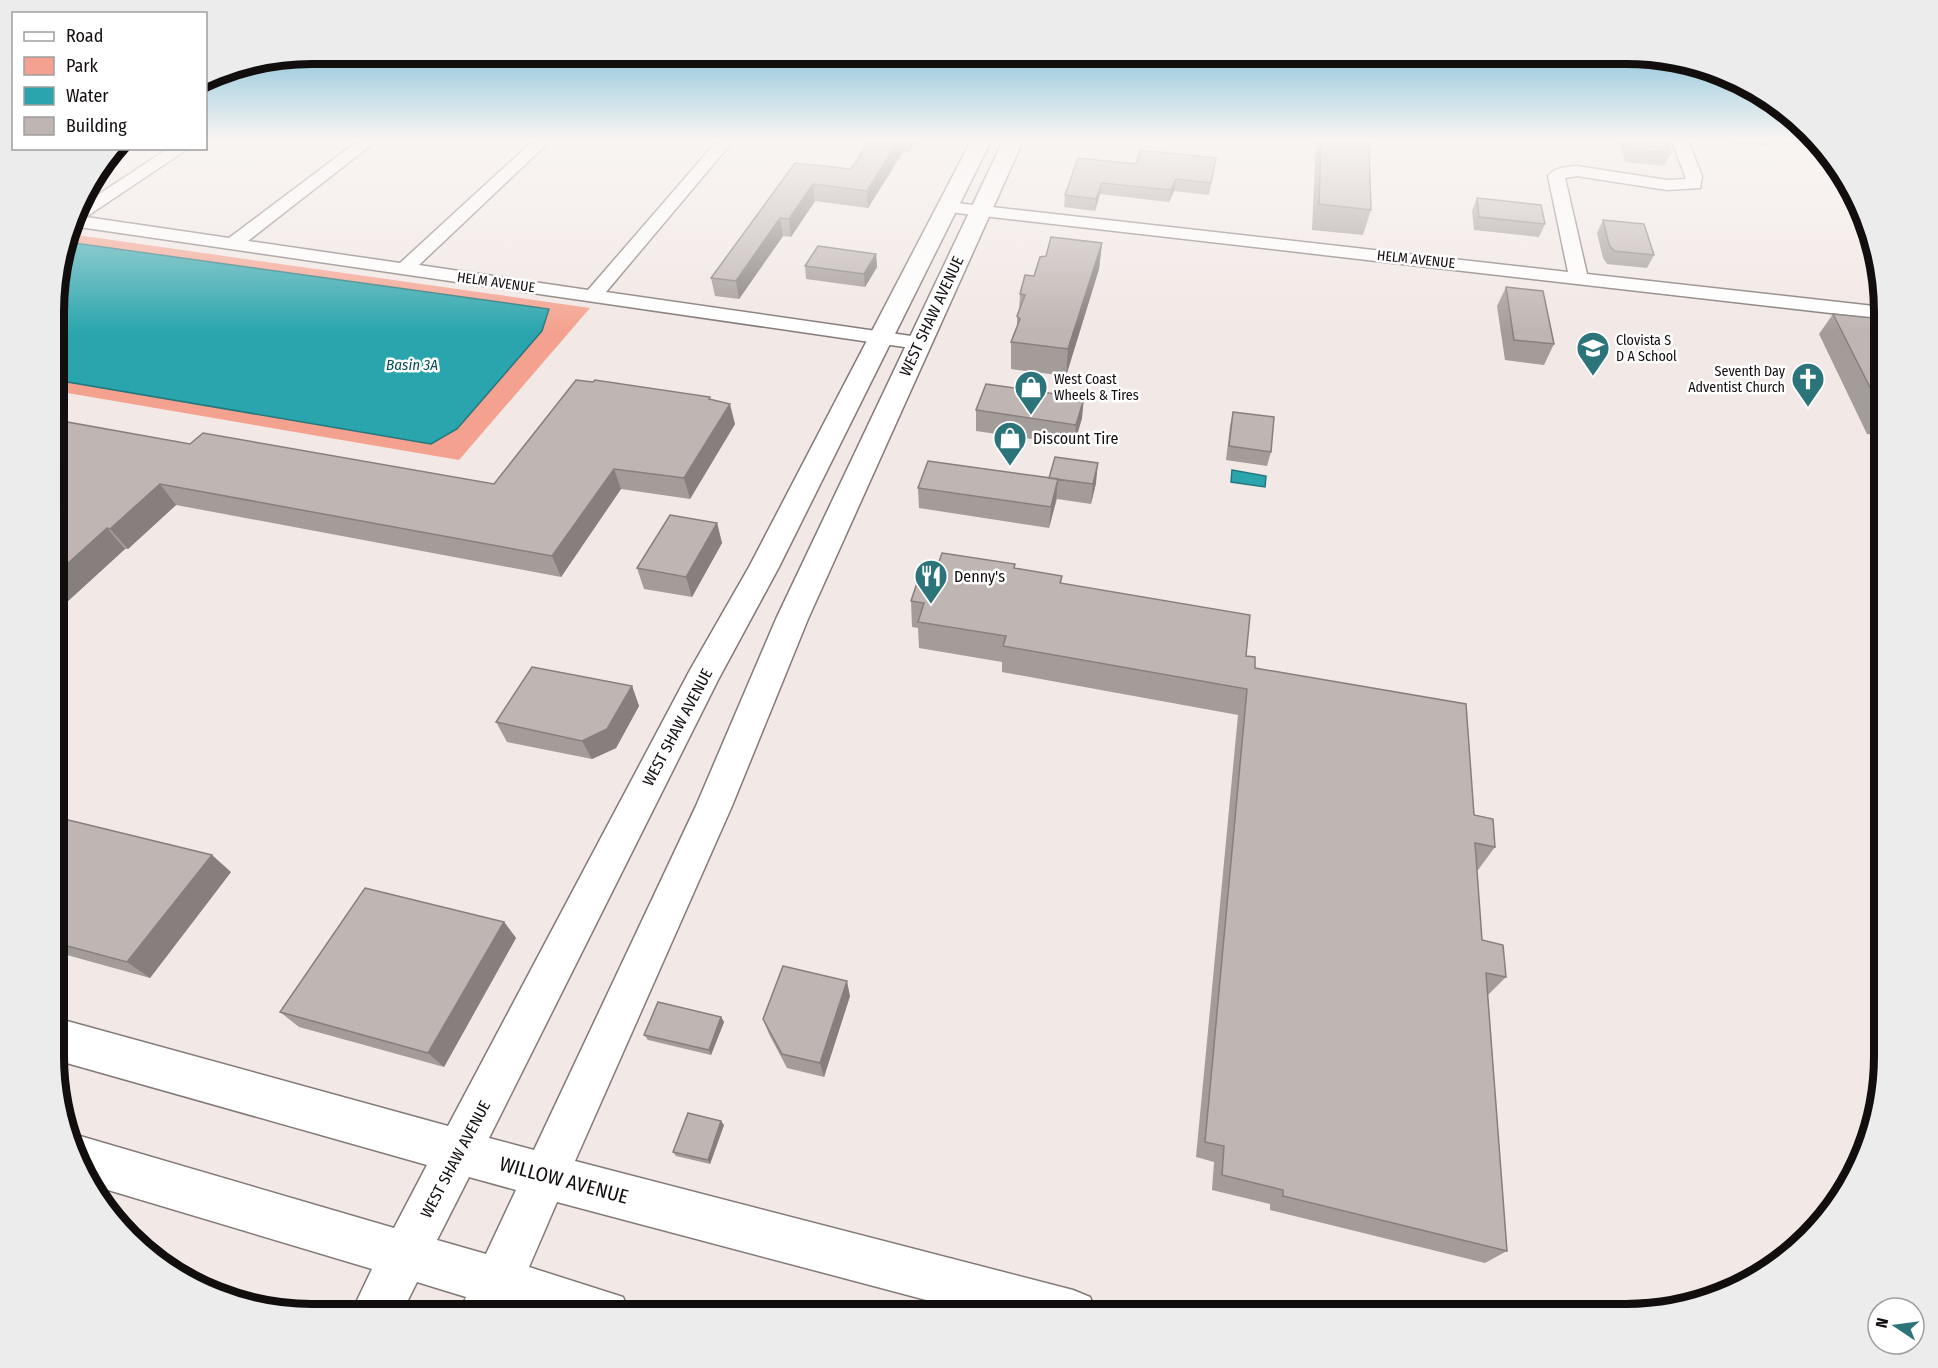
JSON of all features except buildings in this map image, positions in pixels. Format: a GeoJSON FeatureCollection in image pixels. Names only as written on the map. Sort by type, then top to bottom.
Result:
{"type":"FeatureCollection","features":[{"type":"Feature","properties":{"kind":"main road","name":"WEST SHAW AVENUE"},"geometry":{"type":"LineString","coordinates":[[490,1298],[714,806],[792,619],[983,205]]}},
{"type":"Feature","properties":{"kind":"main road","name":"WEST SHAW AVENUE"},"geometry":{"type":"LineString","coordinates":[[380,1304],[702,679],[764,567],[948,207]]}},
{"type":"Feature","properties":{"kind":"main road","name":"WILLOW AVENUE"},"geometry":{"type":"LineString","coordinates":[[64,1041],[546,1175],[1035,1304]]}},
{"type":"Feature","properties":{"kind":"main road"},"geometry":{"type":"LineString","coordinates":[[64,1055],[127,1058]]}},
{"type":"Feature","properties":{"kind":"main road"},"geometry":{"type":"LineString","coordinates":[[88,1161],[404,1255],[490,1298],[534,1304]]}},
{"type":"Feature","properties":{"kind":"street"},"geometry":{"type":"LineString","coordinates":[[233,244],[284,205]]}},
{"type":"Feature","properties":{"kind":"street"},"geometry":{"type":"LineString","coordinates":[[404,269],[473,205]]}},
{"type":"Feature","properties":{"kind":"street"},"geometry":{"type":"LineString","coordinates":[[593,296],[671,205]]}},
{"type":"Feature","properties":{"kind":"street"},"geometry":{"type":"LineString","coordinates":[[1562,205],[1578,277]]}},
{"type":"Feature","properties":{"kind":"street","name":"HELM AVENUE"},"geometry":{"type":"LineString","coordinates":[[948,207],[1874,312]]}},
{"type":"Feature","properties":{"kind":"street","name":"HELM AVENUE"},"geometry":{"type":"LineString","coordinates":[[82,220],[918,343]]}},
{"type":"Feature","properties":{"kind":"green space","name":"Basin 3A"},"geometry":{"type":"Polygon","coordinates":[[[77,235],[590,308],[459,460],[64,392],[65,296],[69,264],[77,235]]]}},
{"type":"Feature","properties":{"kind":"water","name":"Basin 3A"},"geometry":{"type":"Polygon","coordinates":[[[75,243],[549,309],[542,331],[457,429],[431,444],[64,381],[65,296],[69,264],[75,243]]]}},
{"type":"Feature","properties":{"kind":"water"},"geometry":{"type":"Polygon","coordinates":[[[1232,470],[1266,476],[1265,487],[1231,482],[1232,470]]]}},
{"type":"Feature","properties":{"kind":"place","name":"Clovista S D A School"},"geometry":{"type":"Point","coordinates":[1593,377]}},
{"type":"Feature","properties":{"kind":"place","name":"Seventh Day Adventist Church"},"geometry":{"type":"Point","coordinates":[1808,408]}},
{"type":"Feature","properties":{"kind":"place","name":"West Coast Wheels & Tires"},"geometry":{"type":"Point","coordinates":[1031,416]}},
{"type":"Feature","properties":{"kind":"place","name":"Discount Tire"},"geometry":{"type":"Point","coordinates":[1010,467]}},
{"type":"Feature","properties":{"kind":"place","name":"Denny's"},"geometry":{"type":"Point","coordinates":[931,605]}}]}
